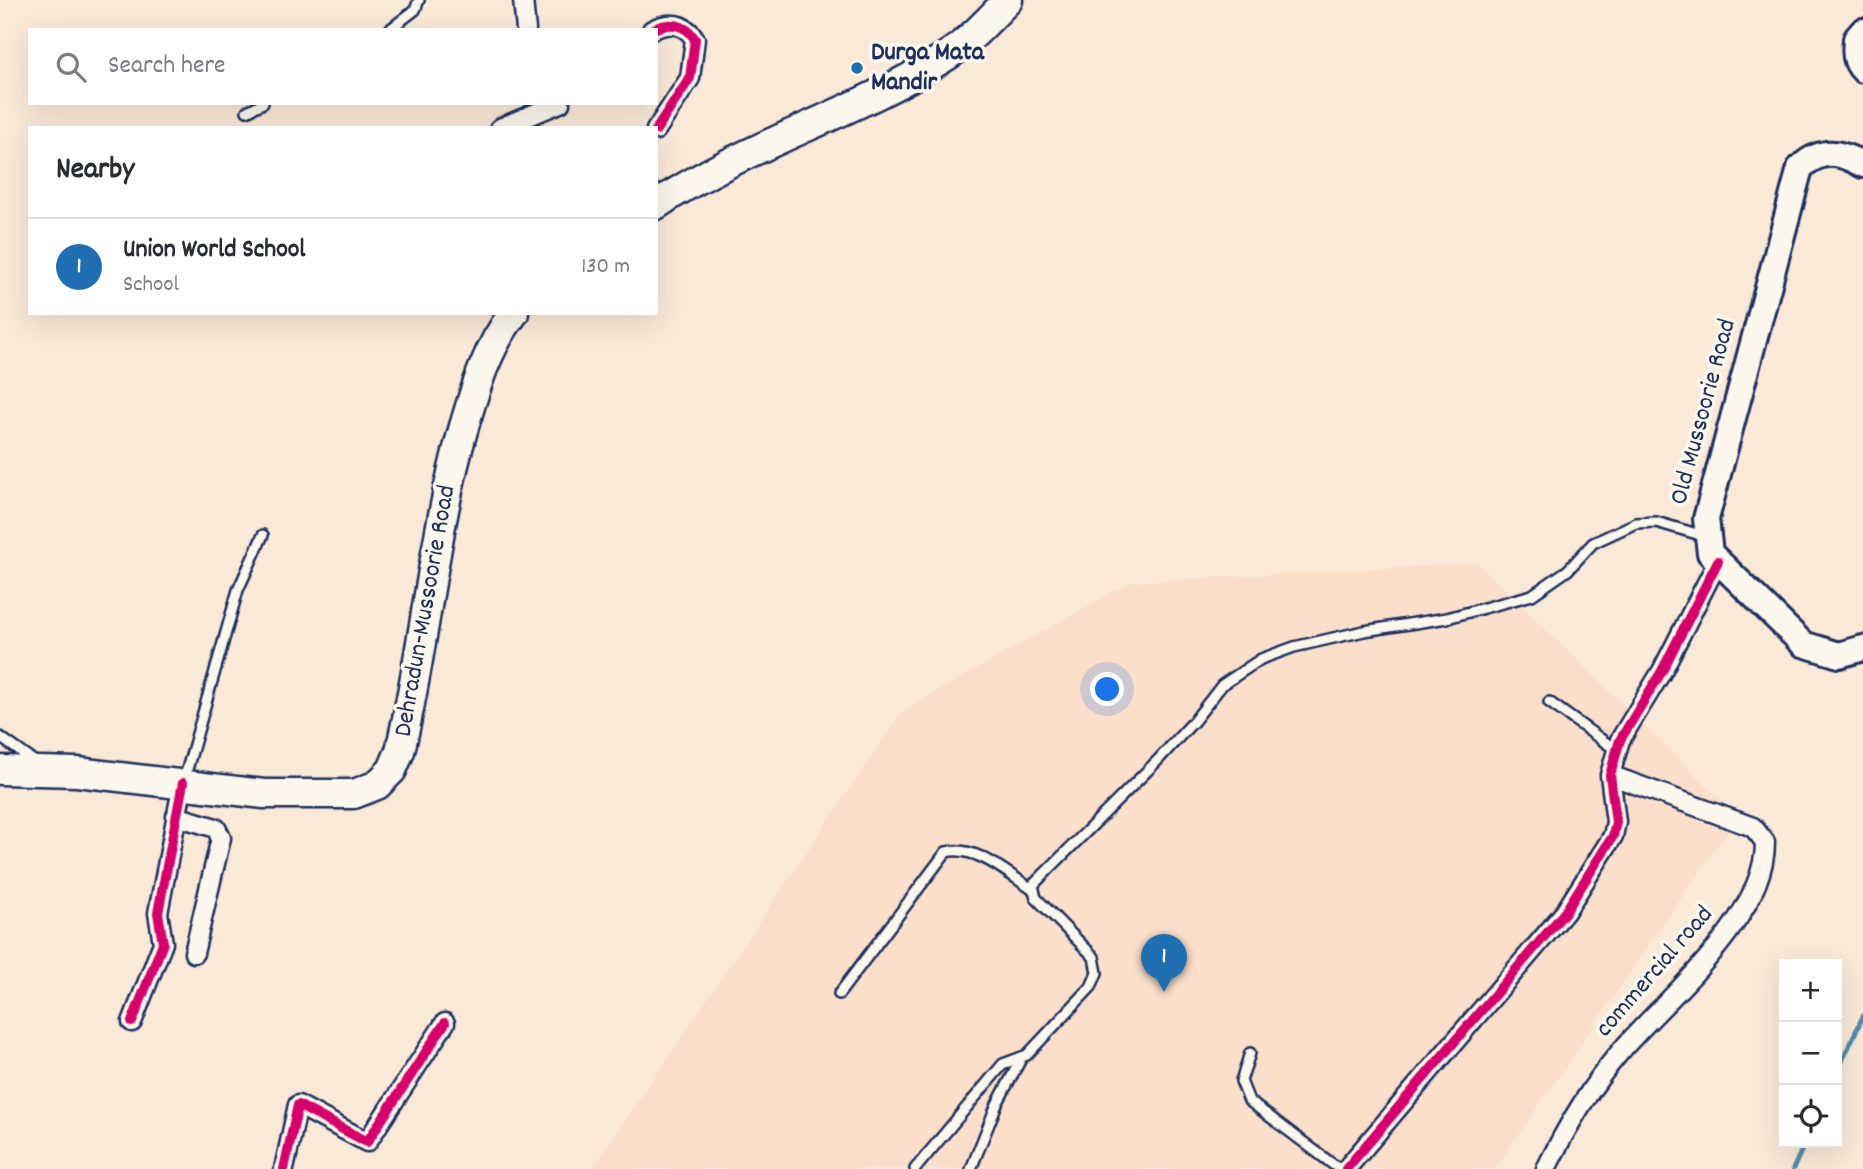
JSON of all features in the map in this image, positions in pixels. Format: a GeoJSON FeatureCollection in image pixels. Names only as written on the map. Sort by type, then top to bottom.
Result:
{"type":"FeatureCollection","features":[{"type":"Feature","properties":{"kind":"main road"},"geometry":{"type":"LineString","coordinates":[[658,204],[747,152],[866,100],[947,56],[1008,0]]}},
{"type":"Feature","properties":{"kind":"main road"},"geometry":{"type":"LineString","coordinates":[[1863,32],[1856,39],[1855,58],[1863,70]]}},
{"type":"Feature","properties":{"kind":"main road","name":"Old Mussoorie Road"},"geometry":{"type":"LineString","coordinates":[[1863,165],[1843,154],[1827,153],[1812,157],[1800,168],[1706,519],[1710,553],[1803,644],[1839,655],[1863,648]]}},
{"type":"Feature","properties":{"kind":"main road","name":"Dehradun-Mussoorie Road"},"geometry":{"type":"LineString","coordinates":[[0,770],[46,771],[183,783],[264,794],[354,794],[377,785],[392,770],[401,751],[456,452],[476,384],[500,331],[512,315]]}},
{"type":"Feature","properties":{"kind":"street"},"geometry":{"type":"LineString","coordinates":[[523,0],[526,28]]}},
{"type":"Feature","properties":{"kind":"street"},"geometry":{"type":"LineString","coordinates":[[657,28],[669,23],[681,26],[695,39],[690,78],[658,127]]}},
{"type":"Feature","properties":{"kind":"street"},"geometry":{"type":"LineString","coordinates":[[505,126],[553,105]]}},
{"type":"Feature","properties":{"kind":"street"},"geometry":{"type":"LineString","coordinates":[[1346,1169],[1575,897],[1613,836],[1616,822],[1610,775],[1616,750],[1718,561]]}},
{"type":"Feature","properties":{"kind":"street","name":"commercial road"},"geometry":{"type":"LineString","coordinates":[[1546,1169],[1591,1090],[1620,1052],[1726,936],[1763,869],[1765,842],[1753,827],[1610,775]]}},
{"type":"Feature","properties":{"kind":"street"},"geometry":{"type":"LineString","coordinates":[[132,1022],[163,943],[158,912],[183,783]]}},
{"type":"Feature","properties":{"kind":"street"},"geometry":{"type":"LineString","coordinates":[[176,816],[216,828],[221,838],[194,953]]}},
{"type":"Feature","properties":{"kind":"street"},"geometry":{"type":"LineString","coordinates":[[284,1169],[298,1105],[367,1142],[444,1023]]}},
{"type":"Feature","properties":{"kind":"lane"},"geometry":{"type":"LineString","coordinates":[[392,28],[415,10],[419,0]]}},
{"type":"Feature","properties":{"kind":"lane"},"geometry":{"type":"LineString","coordinates":[[247,111],[259,105]]}},
{"type":"Feature","properties":{"kind":"lane"},"geometry":{"type":"LineString","coordinates":[[1032,889],[1035,882],[1195,722],[1222,685],[1261,659],[1294,647],[1482,610],[1532,595],[1568,570],[1593,543],[1636,523],[1656,522],[1706,536]]}},
{"type":"Feature","properties":{"kind":"lane"},"geometry":{"type":"LineString","coordinates":[[183,783],[238,590],[263,535]]}},
{"type":"Feature","properties":{"kind":"lane"},"geometry":{"type":"LineString","coordinates":[[1549,702],[1616,750]]}},
{"type":"Feature","properties":{"kind":"lane"},"geometry":{"type":"LineString","coordinates":[[0,737],[46,771]]}},
{"type":"Feature","properties":{"kind":"lane"},"geometry":{"type":"LineString","coordinates":[[839,994],[946,852],[975,854],[1032,889],[1036,898],[1094,957],[1097,973],[1091,987],[1021,1059],[997,1104],[971,1169]]}},
{"type":"Feature","properties":{"kind":"lane"},"geometry":{"type":"LineString","coordinates":[[1250,1053],[1241,1081],[1249,1101],[1339,1169]]}},
{"type":"Feature","properties":{"kind":"lane"},"geometry":{"type":"LineString","coordinates":[[915,1169],[1003,1064],[1021,1059]]}},
{"type":"Feature","properties":{"kind":"shaded area"},"geometry":{"type":"Polygon","coordinates":[[[1477,563],[1738,816],[1495,1169],[592,1169],[902,711],[1130,582],[1477,563]]]}},
{"type":"Feature","properties":{"kind":"waterway"},"geometry":{"type":"LineString","coordinates":[[1842,1061],[1863,1016]]}},
{"type":"Feature","properties":{"kind":"waterway"},"geometry":{"type":"LineString","coordinates":[[1793,1169],[1803,1148]]}},
{"type":"Feature","properties":{"kind":"cycle path"},"geometry":{"type":"LineString","coordinates":[[657,28],[676,25],[695,39],[690,78],[658,127]]}},
{"type":"Feature","properties":{"kind":"cycle path"},"geometry":{"type":"LineString","coordinates":[[1346,1169],[1565,912],[1613,836],[1616,822],[1610,775],[1620,740],[1662,671],[1718,561]]}},
{"type":"Feature","properties":{"kind":"cycle path"},"geometry":{"type":"LineString","coordinates":[[132,1022],[163,943],[158,913],[183,783]]}},
{"type":"Feature","properties":{"kind":"cycle path"},"geometry":{"type":"LineString","coordinates":[[284,1169],[298,1105],[367,1142],[445,1023]]}},
{"type":"Feature","properties":{"kind":"place","name":"Durga Mata Mandir"},"geometry":{"type":"Point","coordinates":[857,68]}},
{"type":"Feature","properties":{"kind":"place","name":"Union World School"},"geometry":{"type":"Point","coordinates":[1164,992]}}]}
